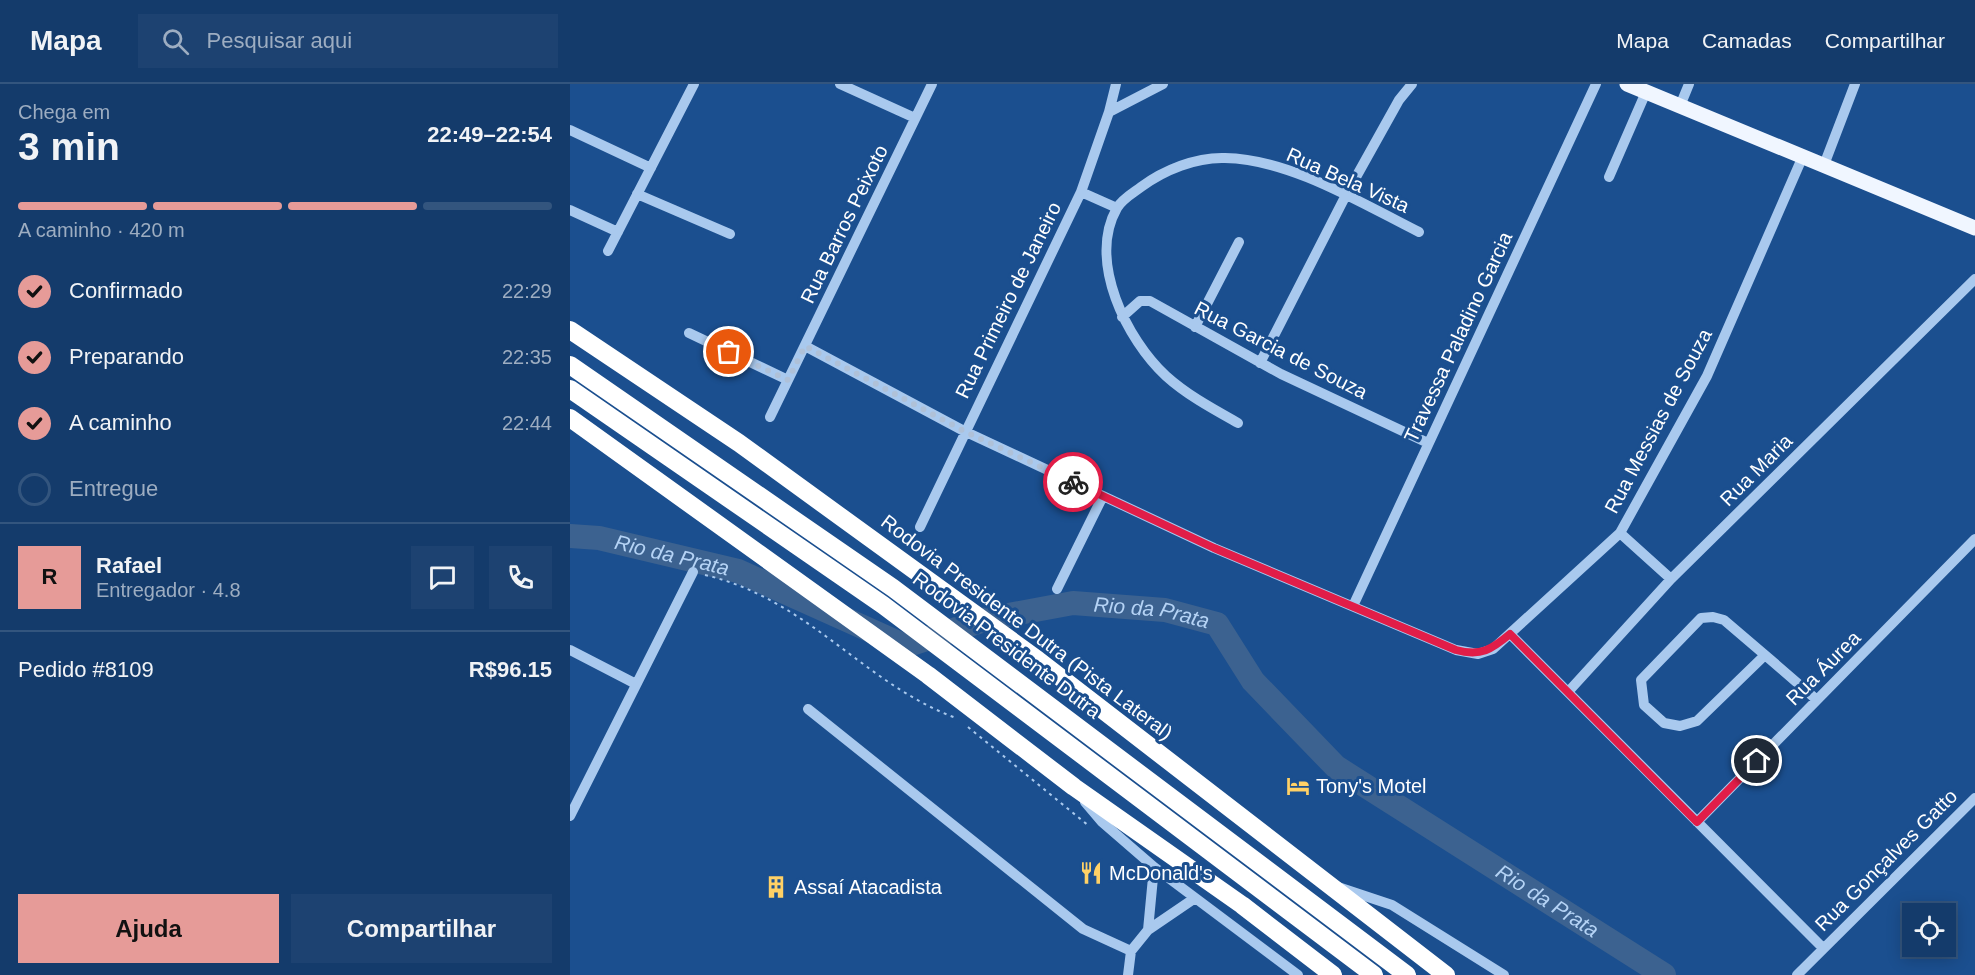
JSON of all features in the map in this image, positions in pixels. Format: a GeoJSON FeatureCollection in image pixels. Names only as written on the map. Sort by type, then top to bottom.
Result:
{"type":"FeatureCollection","features":[{"type":"Feature","properties":{"kind":"highway","name":"Rodovia Presidente Dutra (Pista Lateral)"},"geometry":{"type":"LineString","coordinates":[[570,330],[739,443],[1038,660],[1446,975]]}},
{"type":"Feature","properties":{"kind":"highway","name":"Rodovia Presidente Dutra"},"geometry":{"type":"LineString","coordinates":[[570,365],[893,588],[1407,975]]}},
{"type":"Feature","properties":{"kind":"highway"},"geometry":{"type":"LineString","coordinates":[[570,389],[883,605],[1374,975]]}},
{"type":"Feature","properties":{"kind":"highway"},"geometry":{"type":"LineString","coordinates":[[570,418],[928,675],[1074,787],[1242,905],[1333,975]]}},
{"type":"Feature","properties":{"kind":"main road"},"geometry":{"type":"LineString","coordinates":[[1628,84],[1974,226]]}},
{"type":"Feature","properties":{"kind":"street"},"geometry":{"type":"LineString","coordinates":[[608,251],[694,84]]}},
{"type":"Feature","properties":{"kind":"street"},"geometry":{"type":"LineString","coordinates":[[840,84],[915,118]]}},
{"type":"Feature","properties":{"kind":"street","name":"Rua Barros Peixoto"},"geometry":{"type":"LineString","coordinates":[[770,417],[932,84]]}},
{"type":"Feature","properties":{"kind":"street","name":"Rua Primeiro de Janeiro"},"geometry":{"type":"LineString","coordinates":[[920,527],[964,431],[1081,192],[1109,112],[1116,84]]}},
{"type":"Feature","properties":{"kind":"street"},"geometry":{"type":"LineString","coordinates":[[1109,112],[1163,84]]}},
{"type":"Feature","properties":{"kind":"street"},"geometry":{"type":"LineString","coordinates":[[1260,363],[1346,195],[1399,100],[1412,84]]}},
{"type":"Feature","properties":{"kind":"street","name":"Travessa Paladino Garcia"},"geometry":{"type":"LineString","coordinates":[[1353,606],[1596,84]]}},
{"type":"Feature","properties":{"kind":"street"},"geometry":{"type":"LineString","coordinates":[[1680,106],[1689,84]]}},
{"type":"Feature","properties":{"kind":"street"},"geometry":{"type":"LineString","coordinates":[[1824,165],[1855,84]]}},
{"type":"Feature","properties":{"kind":"street"},"geometry":{"type":"LineString","coordinates":[[1609,177],[1646,92]]}},
{"type":"Feature","properties":{"kind":"street"},"geometry":{"type":"LineString","coordinates":[[570,130],[651,168]]}},
{"type":"Feature","properties":{"kind":"street","name":"Rua Messias de Souza"},"geometry":{"type":"LineString","coordinates":[[805,346],[964,431],[1214,548],[1466,653],[1487,652],[1510,634],[1620,533],[1707,376],[1803,156]]}},
{"type":"Feature","properties":{"kind":"street","name":"Rua Bela Vista"},"geometry":{"type":"LineString","coordinates":[[1117,208],[1127,197],[1152,178],[1173,169],[1224,158],[1271,166],[1346,195],[1419,232]]}},
{"type":"Feature","properties":{"kind":"street"},"geometry":{"type":"LineString","coordinates":[[1081,192],[1117,208],[1110,229],[1109,276],[1122,317],[1148,356],[1185,392],[1238,423]]}},
{"type":"Feature","properties":{"kind":"street"},"geometry":{"type":"LineString","coordinates":[[637,194],[730,234]]}},
{"type":"Feature","properties":{"kind":"street"},"geometry":{"type":"LineString","coordinates":[[570,210],[618,232]]}},
{"type":"Feature","properties":{"kind":"street"},"geometry":{"type":"LineString","coordinates":[[1195,327],[1239,242]]}},
{"type":"Feature","properties":{"kind":"street","name":"Rua Maria"},"geometry":{"type":"LineString","coordinates":[[1568,692],[1671,579],[1975,279]]}},
{"type":"Feature","properties":{"kind":"street","name":"Rua Garcia de Souza"},"geometry":{"type":"LineString","coordinates":[[1122,317],[1140,301],[1145,300],[1260,363],[1428,442]]}},
{"type":"Feature","properties":{"kind":"street"},"geometry":{"type":"LineString","coordinates":[[689,333],[788,380]]}},
{"type":"Feature","properties":{"kind":"street"},"geometry":{"type":"LineString","coordinates":[[1057,589],[1103,496]]}},
{"type":"Feature","properties":{"kind":"street"},"geometry":{"type":"LineString","coordinates":[[1620,533],[1671,579]]}},
{"type":"Feature","properties":{"kind":"street","name":"Rua Áurea"},"geometry":{"type":"LineString","coordinates":[[1697,822],[1975,539]]}},
{"type":"Feature","properties":{"kind":"street"},"geometry":{"type":"LineString","coordinates":[[570,816],[693,572]]}},
{"type":"Feature","properties":{"kind":"street"},"geometry":{"type":"LineString","coordinates":[[1765,655],[1697,722],[1680,726],[1664,723],[1644,705],[1641,680],[1701,618],[1713,616],[1724,620],[1765,655],[1817,700]]}},
{"type":"Feature","properties":{"kind":"street"},"geometry":{"type":"LineString","coordinates":[[1510,634],[1823,948]]}},
{"type":"Feature","properties":{"kind":"street"},"geometry":{"type":"LineString","coordinates":[[570,651],[636,684]]}},
{"type":"Feature","properties":{"kind":"street"},"geometry":{"type":"LineString","coordinates":[[808,709],[1083,929],[1131,951]]}},
{"type":"Feature","properties":{"kind":"street"},"geometry":{"type":"LineString","coordinates":[[1074,787],[1102,822],[1154,867],[1298,975]]}},
{"type":"Feature","properties":{"kind":"street","name":"Rua Gonçalves Gatto"},"geometry":{"type":"LineString","coordinates":[[1797,975],[1975,798]]}},
{"type":"Feature","properties":{"kind":"street"},"geometry":{"type":"LineString","coordinates":[[1148,930],[1154,867]]}},
{"type":"Feature","properties":{"kind":"street"},"geometry":{"type":"LineString","coordinates":[[1330,885],[1392,905],[1504,975]]}},
{"type":"Feature","properties":{"kind":"street"},"geometry":{"type":"LineString","coordinates":[[1128,975],[1131,951],[1148,930],[1195,898]]}},
{"type":"Feature","properties":{"kind":"path"},"geometry":{"type":"LineString","coordinates":[[693,572],[725,580],[778,603],[817,627],[924,704],[958,718]]}},
{"type":"Feature","properties":{"kind":"path"},"geometry":{"type":"LineString","coordinates":[[967,726],[1093,829]]}},
{"type":"Feature","properties":{"kind":"waterway","name":"Rio da Prata"},"geometry":{"type":"LineString","coordinates":[[570,536],[599,538],[738,571],[905,646],[987,619],[1073,603],[1165,610],[1217,624],[1253,681],[1336,767],[1664,975]]}},
{"type":"Feature","properties":{"kind":"way so far"},"geometry":{"type":"LineString","coordinates":[[729,352],[788,380],[805,346],[964,431],[1073,482]]}},
{"type":"Feature","properties":{"kind":"place","name":"Tony's Motel"},"geometry":{"type":"Point","coordinates":[1298,786]}},
{"type":"Feature","properties":{"kind":"place","name":"McDonald's"},"geometry":{"type":"Point","coordinates":[1091,873]}},
{"type":"Feature","properties":{"kind":"place","name":"Assaí Atacadista"},"geometry":{"type":"Point","coordinates":[776,887]}},
{"type":"Feature","properties":{"kind":"route"},"geometry":{"type":"LineString","coordinates":[[1073,482],[1214,548],[1456,650],[1478,654],[1487,652],[1510,634],[1697,822],[1757,761]]}}]}
